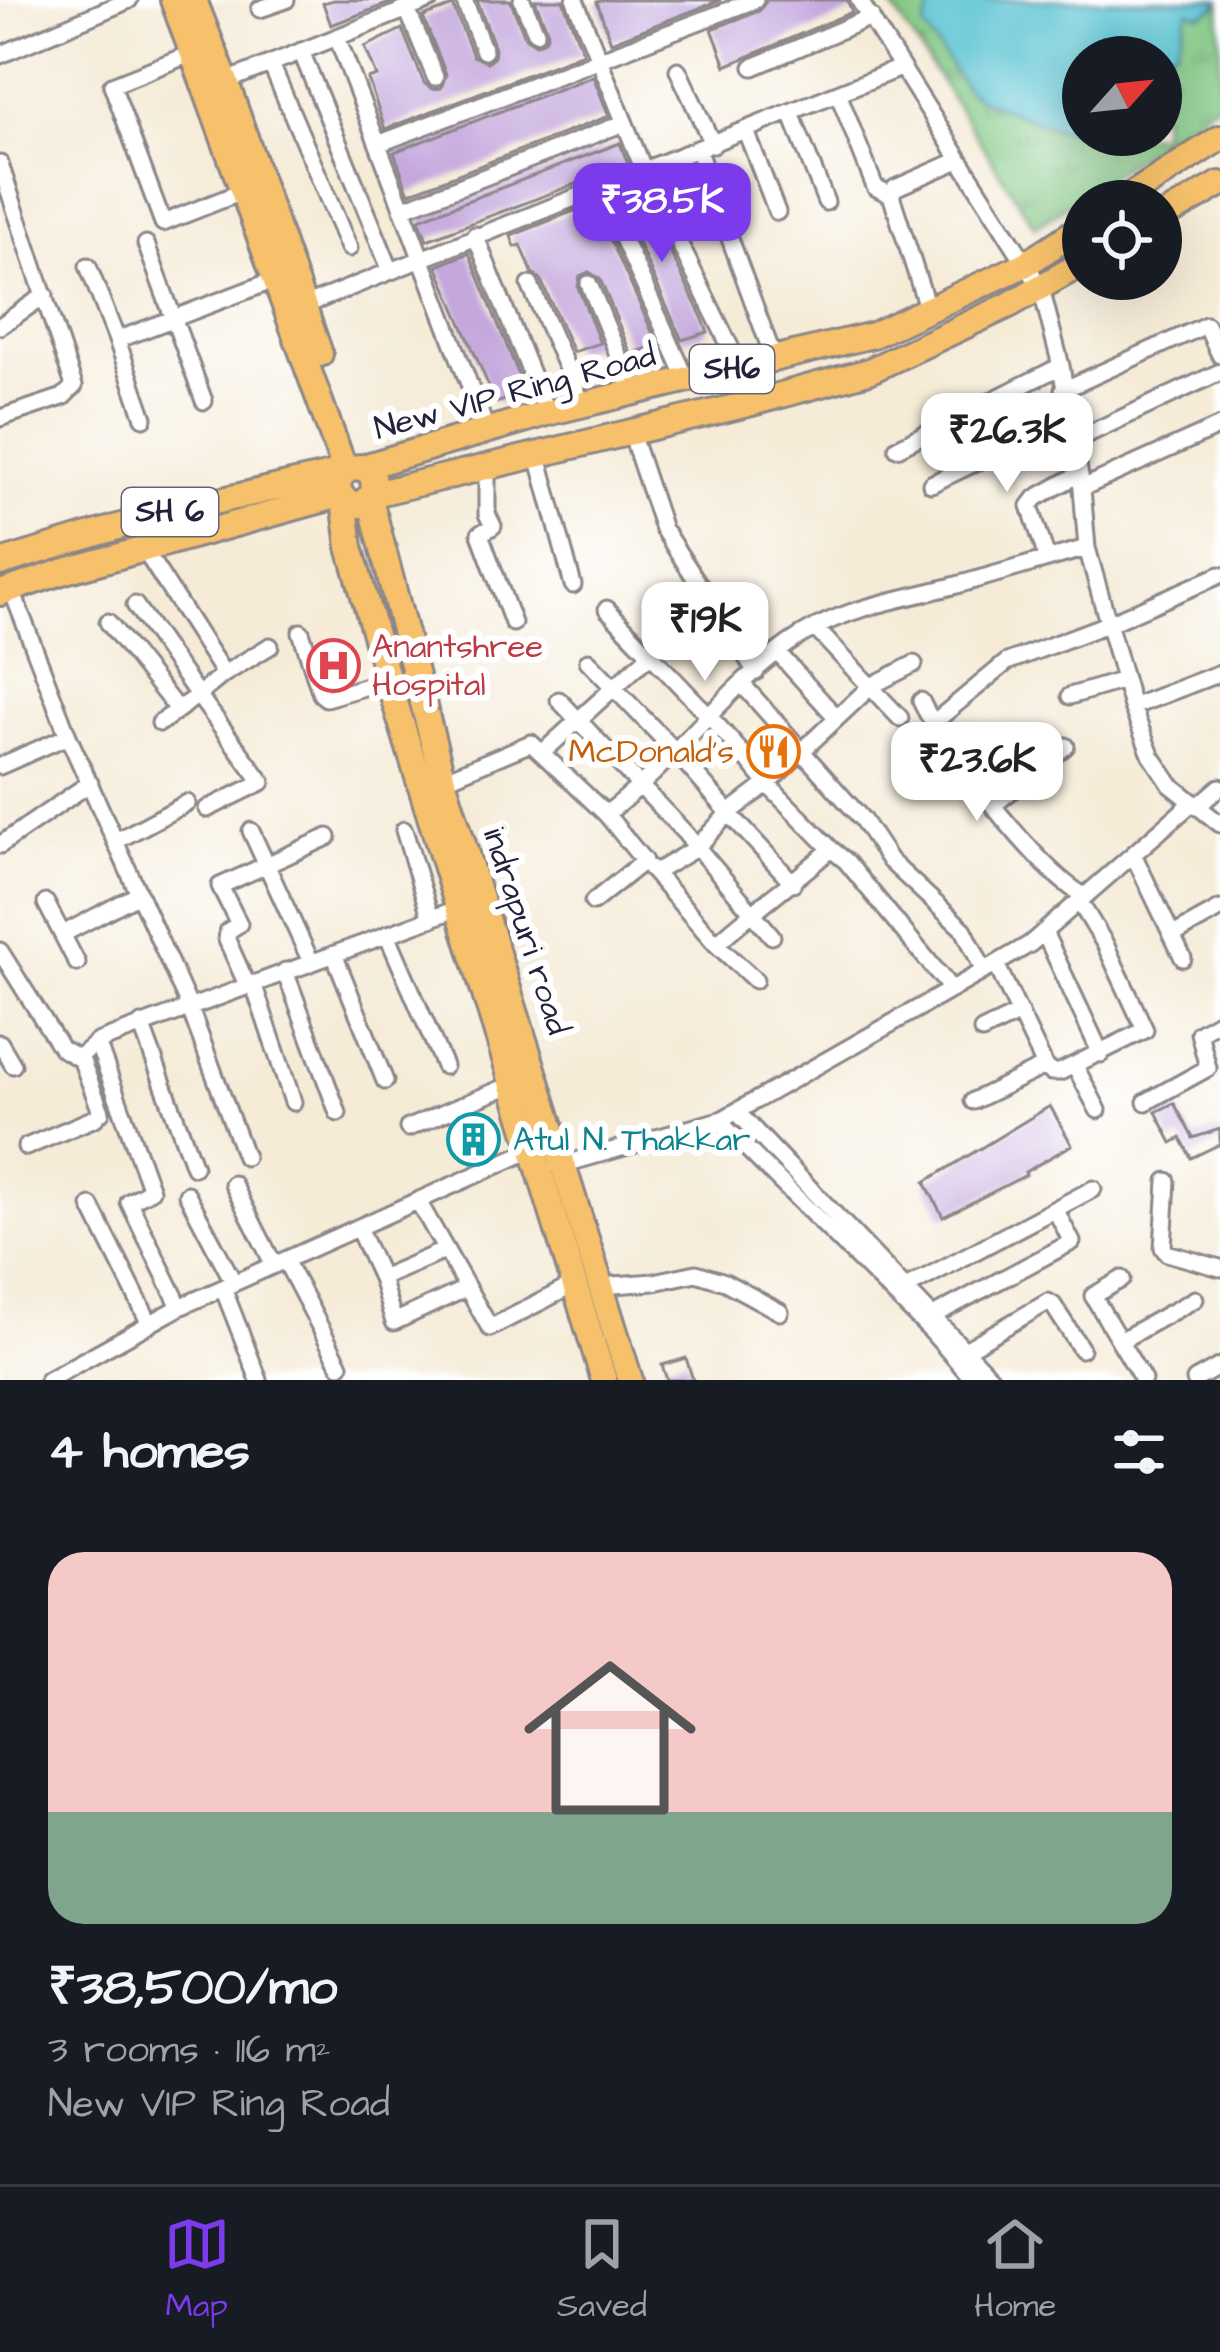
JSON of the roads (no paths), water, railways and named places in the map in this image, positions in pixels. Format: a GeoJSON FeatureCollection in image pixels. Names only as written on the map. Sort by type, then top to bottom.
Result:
{"type":"FeatureCollection","features":[{"type":"Feature","properties":{"kind":"main road","name":"indrapuri road"},"geometry":{"type":"LineString","coordinates":[[173,0],[195,52],[217,85],[355,483],[459,908],[604,1380]]}},
{"type":"Feature","properties":{"kind":"main road","name":"indrapuri road"},"geometry":{"type":"LineString","coordinates":[[194,0],[244,191],[284,276]]}},
{"type":"Feature","properties":{"kind":"main road"},"geometry":{"type":"LineString","coordinates":[[1155,180],[1220,138]]}},
{"type":"Feature","properties":{"kind":"main road"},"geometry":{"type":"LineString","coordinates":[[1182,206],[1220,184]]}},
{"type":"Feature","properties":{"kind":"main road","name":"New VIP Ring Road"},"geometry":{"type":"LineString","coordinates":[[6,591],[355,483],[487,431],[547,413],[873,335],[1026,264],[1062,240]]}},
{"type":"Feature","properties":{"kind":"main road","name":"New VIP Ring Road"},"geometry":{"type":"LineString","coordinates":[[0,563],[141,520],[355,483],[487,469],[869,371],[1062,276]]}},
{"type":"Feature","properties":{"kind":"main road","name":"indrapuri road"},"geometry":{"type":"LineString","coordinates":[[355,483],[350,547],[388,680],[432,784],[561,1152],[630,1380]]}},
{"type":"Feature","properties":{"kind":"street"},"geometry":{"type":"LineString","coordinates":[[1,53],[90,8],[129,0]]}},
{"type":"Feature","properties":{"kind":"street"},"geometry":{"type":"LineString","coordinates":[[260,9],[286,0]]}},
{"type":"Feature","properties":{"kind":"street"},"geometry":{"type":"LineString","coordinates":[[217,85],[430,0]]}},
{"type":"Feature","properties":{"kind":"street"},"geometry":{"type":"LineString","coordinates":[[464,0],[484,51]]}},
{"type":"Feature","properties":{"kind":"street"},"geometry":{"type":"LineString","coordinates":[[522,0],[536,32]]}},
{"type":"Feature","properties":{"kind":"street"},"geometry":{"type":"LineString","coordinates":[[378,144],[755,0]]}},
{"type":"Feature","properties":{"kind":"street"},"geometry":{"type":"LineString","coordinates":[[859,0],[1041,288],[1081,481],[1087,548],[1132,707],[1151,755],[1171,785],[1220,824]]}},
{"type":"Feature","properties":{"kind":"street"},"geometry":{"type":"LineString","coordinates":[[580,1],[645,173],[740,368]]}},
{"type":"Feature","properties":{"kind":"street"},"geometry":{"type":"LineString","coordinates":[[407,9],[435,77]]}},
{"type":"Feature","properties":{"kind":"street"},"geometry":{"type":"LineString","coordinates":[[753,67],[871,17]]}},
{"type":"Feature","properties":{"kind":"street"},"geometry":{"type":"LineString","coordinates":[[337,37],[487,431]]}},
{"type":"Feature","properties":{"kind":"street"},"geometry":{"type":"LineString","coordinates":[[302,51],[390,268]]}},
{"type":"Feature","properties":{"kind":"street"},"geometry":{"type":"LineString","coordinates":[[195,52],[112,85],[163,224],[244,191]]}},
{"type":"Feature","properties":{"kind":"street"},"geometry":{"type":"LineString","coordinates":[[271,64],[350,248]]}},
{"type":"Feature","properties":{"kind":"street"},"geometry":{"type":"LineString","coordinates":[[296,309],[900,68]]}},
{"type":"Feature","properties":{"kind":"street"},"geometry":{"type":"LineString","coordinates":[[678,70],[774,359]]}},
{"type":"Feature","properties":{"kind":"street"},"geometry":{"type":"LineString","coordinates":[[838,93],[875,187],[891,195],[928,310]]}},
{"type":"Feature","properties":{"kind":"street"},"geometry":{"type":"LineString","coordinates":[[790,113],[826,202]]}},
{"type":"Feature","properties":{"kind":"street"},"geometry":{"type":"LineString","coordinates":[[402,209],[624,123]]}},
{"type":"Feature","properties":{"kind":"street"},"geometry":{"type":"LineString","coordinates":[[746,131],[777,212]]}},
{"type":"Feature","properties":{"kind":"street"},"geometry":{"type":"LineString","coordinates":[[891,195],[895,188],[959,160]]}},
{"type":"Feature","properties":{"kind":"street"},"geometry":{"type":"LineString","coordinates":[[0,164],[74,386],[63,397],[0,418]]}},
{"type":"Feature","properties":{"kind":"street"},"geometry":{"type":"LineString","coordinates":[[600,188],[687,380]]}},
{"type":"Feature","properties":{"kind":"street"},"geometry":{"type":"LineString","coordinates":[[475,235],[547,413]]}},
{"type":"Feature","properties":{"kind":"street"},"geometry":{"type":"LineString","coordinates":[[146,244],[204,401]]}},
{"type":"Feature","properties":{"kind":"street"},"geometry":{"type":"LineString","coordinates":[[88,266],[144,418]]}},
{"type":"Feature","properties":{"kind":"street"},"geometry":{"type":"LineString","coordinates":[[117,340],[284,276]]}},
{"type":"Feature","properties":{"kind":"street"},"geometry":{"type":"LineString","coordinates":[[589,284],[634,393]]}},
{"type":"Feature","properties":{"kind":"street"},"geometry":{"type":"LineString","coordinates":[[530,285],[583,405]]}},
{"type":"Feature","properties":{"kind":"street"},"geometry":{"type":"LineString","coordinates":[[0,326],[45,295]]}},
{"type":"Feature","properties":{"kind":"street"},"geometry":{"type":"LineString","coordinates":[[1063,390],[1206,325],[1220,355]]}},
{"type":"Feature","properties":{"kind":"street"},"geometry":{"type":"LineString","coordinates":[[897,448],[1060,366]]}},
{"type":"Feature","properties":{"kind":"street"},"geometry":{"type":"LineString","coordinates":[[1071,442],[1220,373]]}},
{"type":"Feature","properties":{"kind":"street"},"geometry":{"type":"LineString","coordinates":[[932,484],[1067,418]]}},
{"type":"Feature","properties":{"kind":"street"},"geometry":{"type":"LineString","coordinates":[[1047,558],[1030,506],[1036,498],[1220,426]]}},
{"type":"Feature","properties":{"kind":"street"},"geometry":{"type":"LineString","coordinates":[[631,434],[657,517],[756,672]]}},
{"type":"Feature","properties":{"kind":"street"},"geometry":{"type":"LineString","coordinates":[[538,456],[573,585]]}},
{"type":"Feature","properties":{"kind":"street"},"geometry":{"type":"LineString","coordinates":[[487,469],[488,514],[493,526],[480,534],[514,623]]}},
{"type":"Feature","properties":{"kind":"street"},"geometry":{"type":"LineString","coordinates":[[606,814],[643,787],[778,652],[816,629],[860,607],[1087,548]]}},
{"type":"Feature","properties":{"kind":"street"},"geometry":{"type":"LineString","coordinates":[[145,551],[224,674]]}},
{"type":"Feature","properties":{"kind":"street"},"geometry":{"type":"LineString","coordinates":[[910,753],[1007,662],[1220,575]]}},
{"type":"Feature","properties":{"kind":"street"},"geometry":{"type":"LineString","coordinates":[[6,591],[189,1006],[245,1157]]}},
{"type":"Feature","properties":{"kind":"street"},"geometry":{"type":"LineString","coordinates":[[135,604],[262,782],[207,809]]}},
{"type":"Feature","properties":{"kind":"street"},"geometry":{"type":"LineString","coordinates":[[542,753],[650,655],[715,609]]}},
{"type":"Feature","properties":{"kind":"street"},"geometry":{"type":"LineString","coordinates":[[608,610],[732,739],[767,784],[846,861],[952,990]]}},
{"type":"Feature","properties":{"kind":"street"},"geometry":{"type":"LineString","coordinates":[[108,622],[178,710]]}},
{"type":"Feature","properties":{"kind":"street"},"geometry":{"type":"LineString","coordinates":[[816,629],[900,718]]}},
{"type":"Feature","properties":{"kind":"street"},"geometry":{"type":"LineString","coordinates":[[301,632],[326,698],[388,680]]}},
{"type":"Feature","properties":{"kind":"street"},"geometry":{"type":"LineString","coordinates":[[160,723],[270,646]]}},
{"type":"Feature","properties":{"kind":"street"},"geometry":{"type":"LineString","coordinates":[[778,652],[837,718]]}},
{"type":"Feature","properties":{"kind":"street"},"geometry":{"type":"LineString","coordinates":[[588,661],[793,883]]}},
{"type":"Feature","properties":{"kind":"street"},"geometry":{"type":"LineString","coordinates":[[593,902],[649,867],[696,848],[871,686],[914,664]]}},
{"type":"Feature","properties":{"kind":"street"},"geometry":{"type":"LineString","coordinates":[[1132,707],[1220,673]]}},
{"type":"Feature","properties":{"kind":"street"},"geometry":{"type":"LineString","coordinates":[[1070,696],[1124,680]]}},
{"type":"Feature","properties":{"kind":"street"},"geometry":{"type":"LineString","coordinates":[[742,685],[862,819],[890,861],[964,930],[1020,1013],[1051,1072],[1141,1036],[1144,1022],[1082,899],[1064,886],[994,805],[934,729],[921,701]]}},
{"type":"Feature","properties":{"kind":"street"},"geometry":{"type":"LineString","coordinates":[[559,700],[643,787],[772,937]]}},
{"type":"Feature","properties":{"kind":"street"},"geometry":{"type":"LineString","coordinates":[[0,766],[68,736]]}},
{"type":"Feature","properties":{"kind":"street"},"geometry":{"type":"LineString","coordinates":[[432,784],[528,743],[606,814],[716,944],[754,980]]}},
{"type":"Feature","properties":{"kind":"street"},"geometry":{"type":"LineString","coordinates":[[994,805],[1066,746]]}},
{"type":"Feature","properties":{"kind":"street"},"geometry":{"type":"LineString","coordinates":[[0,845],[89,783]]}},
{"type":"Feature","properties":{"kind":"street"},"geometry":{"type":"LineString","coordinates":[[48,1380],[180,1307],[418,1201],[561,1152],[719,1121],[737,1112],[990,968],[1043,932],[1220,787]]}},
{"type":"Feature","properties":{"kind":"street"},"geometry":{"type":"LineString","coordinates":[[116,841],[188,803]]}},
{"type":"Feature","properties":{"kind":"street"},"geometry":{"type":"LineString","coordinates":[[404,830],[430,919]]}},
{"type":"Feature","properties":{"kind":"street"},"geometry":{"type":"LineString","coordinates":[[251,831],[311,962]]}},
{"type":"Feature","properties":{"kind":"street"},"geometry":{"type":"LineString","coordinates":[[293,1102],[250,984],[227,940],[227,931],[239,924],[220,886],[328,837]]}},
{"type":"Feature","properties":{"kind":"street"},"geometry":{"type":"LineString","coordinates":[[716,944],[832,849]]}},
{"type":"Feature","properties":{"kind":"street"},"geometry":{"type":"LineString","coordinates":[[1133,854],[1184,958]]}},
{"type":"Feature","properties":{"kind":"street"},"geometry":{"type":"LineString","coordinates":[[62,934],[139,894]]}},
{"type":"Feature","properties":{"kind":"street"},"geometry":{"type":"LineString","coordinates":[[46,902],[77,963]]}},
{"type":"Feature","properties":{"kind":"street"},"geometry":{"type":"LineString","coordinates":[[26,1147],[100,1112],[80,1059],[82,1051],[97,1042],[459,908]]}},
{"type":"Feature","properties":{"kind":"street"},"geometry":{"type":"LineString","coordinates":[[1173,935],[1220,909]]}},
{"type":"Feature","properties":{"kind":"street"},"geometry":{"type":"LineString","coordinates":[[1043,932],[1101,1054]]}},
{"type":"Feature","properties":{"kind":"street"},"geometry":{"type":"LineString","coordinates":[[387,934],[444,1066]]}},
{"type":"Feature","properties":{"kind":"street"},"geometry":{"type":"LineString","coordinates":[[0,951],[62,1048],[80,1059]]}},
{"type":"Feature","properties":{"kind":"street"},"geometry":{"type":"LineString","coordinates":[[334,954],[385,1081]]}},
{"type":"Feature","properties":{"kind":"street"},"geometry":{"type":"LineString","coordinates":[[285,971],[338,1113]]}},
{"type":"Feature","properties":{"kind":"street"},"geometry":{"type":"LineString","coordinates":[[982,1031],[1020,1013]]}},
{"type":"Feature","properties":{"kind":"street"},"geometry":{"type":"LineString","coordinates":[[1146,1102],[1208,1068],[1199,1033],[1220,1021]]}},
{"type":"Feature","properties":{"kind":"street"},"geometry":{"type":"LineString","coordinates":[[141,1024],[194,1167]]}},
{"type":"Feature","properties":{"kind":"street"},"geometry":{"type":"LineString","coordinates":[[97,1042],[152,1190],[129,1202],[180,1307]]}},
{"type":"Feature","properties":{"kind":"street"},"geometry":{"type":"LineString","coordinates":[[0,1043],[13,1065]]}},
{"type":"Feature","properties":{"kind":"street"},"geometry":{"type":"LineString","coordinates":[[973,1101],[1046,1066]]}},
{"type":"Feature","properties":{"kind":"street"},"geometry":{"type":"LineString","coordinates":[[1075,1066],[1097,1110]]}},
{"type":"Feature","properties":{"kind":"street"},"geometry":{"type":"LineString","coordinates":[[408,1128],[513,1084]]}},
{"type":"Feature","properties":{"kind":"street"},"geometry":{"type":"LineString","coordinates":[[737,1112],[927,1319],[974,1380]]}},
{"type":"Feature","properties":{"kind":"street"},"geometry":{"type":"LineString","coordinates":[[719,1121],[900,1291]]}},
{"type":"Feature","properties":{"kind":"street"},"geometry":{"type":"LineString","coordinates":[[536,1161],[561,1152]]}},
{"type":"Feature","properties":{"kind":"street"},"geometry":{"type":"LineString","coordinates":[[1167,1181],[1163,1248],[1220,1268]]}},
{"type":"Feature","properties":{"kind":"street"},"geometry":{"type":"LineString","coordinates":[[233,1184],[340,1365]]}},
{"type":"Feature","properties":{"kind":"street"},"geometry":{"type":"LineString","coordinates":[[900,1291],[1094,1189]]}},
{"type":"Feature","properties":{"kind":"street"},"geometry":{"type":"LineString","coordinates":[[187,1195],[228,1285],[259,1380]]}},
{"type":"Feature","properties":{"kind":"street"},"geometry":{"type":"LineString","coordinates":[[418,1201],[490,1328],[574,1284]]}},
{"type":"Feature","properties":{"kind":"street"},"geometry":{"type":"LineString","coordinates":[[91,1206],[150,1324]]}},
{"type":"Feature","properties":{"kind":"street"},"geometry":{"type":"LineString","coordinates":[[927,1319],[1072,1242],[1055,1209]]}},
{"type":"Feature","properties":{"kind":"street"},"geometry":{"type":"LineString","coordinates":[[358,1228],[394,1322],[467,1288]]}},
{"type":"Feature","properties":{"kind":"street"},"geometry":{"type":"LineString","coordinates":[[381,1278],[446,1250]]}},
{"type":"Feature","properties":{"kind":"street"},"geometry":{"type":"LineString","coordinates":[[601,1286],[696,1273],[724,1282],[780,1312]]}},
{"type":"Feature","properties":{"kind":"street"},"geometry":{"type":"LineString","coordinates":[[1122,1279],[1093,1296],[1143,1380]]}},
{"type":"Feature","properties":{"kind":"street"},"geometry":{"type":"LineString","coordinates":[[1120,1341],[1195,1299]]}},
{"type":"Feature","properties":{"kind":"street"},"geometry":{"type":"LineString","coordinates":[[965,1350],[1048,1302],[1081,1349]]}},
{"type":"Feature","properties":{"kind":"street"},"geometry":{"type":"LineString","coordinates":[[927,1319],[993,1380]]}},
{"type":"Feature","properties":{"kind":"street"},"geometry":{"type":"LineString","coordinates":[[1195,1380],[1220,1366]]}},
{"type":"Feature","properties":{"kind":"water"},"geometry":{"type":"Polygon","coordinates":[[[933,0],[1219,0],[1201,15],[1189,11],[1181,36],[1062,36],[1062,130],[977,98],[924,27],[933,0]]]}},
{"type":"Feature","properties":{"kind":"place","name":"Anantshree Hospital"},"geometry":{"type":"Point","coordinates":[333,666]}},
{"type":"Feature","properties":{"kind":"place","name":"McDonald's"},"geometry":{"type":"Point","coordinates":[773,752]}},
{"type":"Feature","properties":{"kind":"place","name":"Atul N. Thakkar"},"geometry":{"type":"Point","coordinates":[474,1140]}}]}
